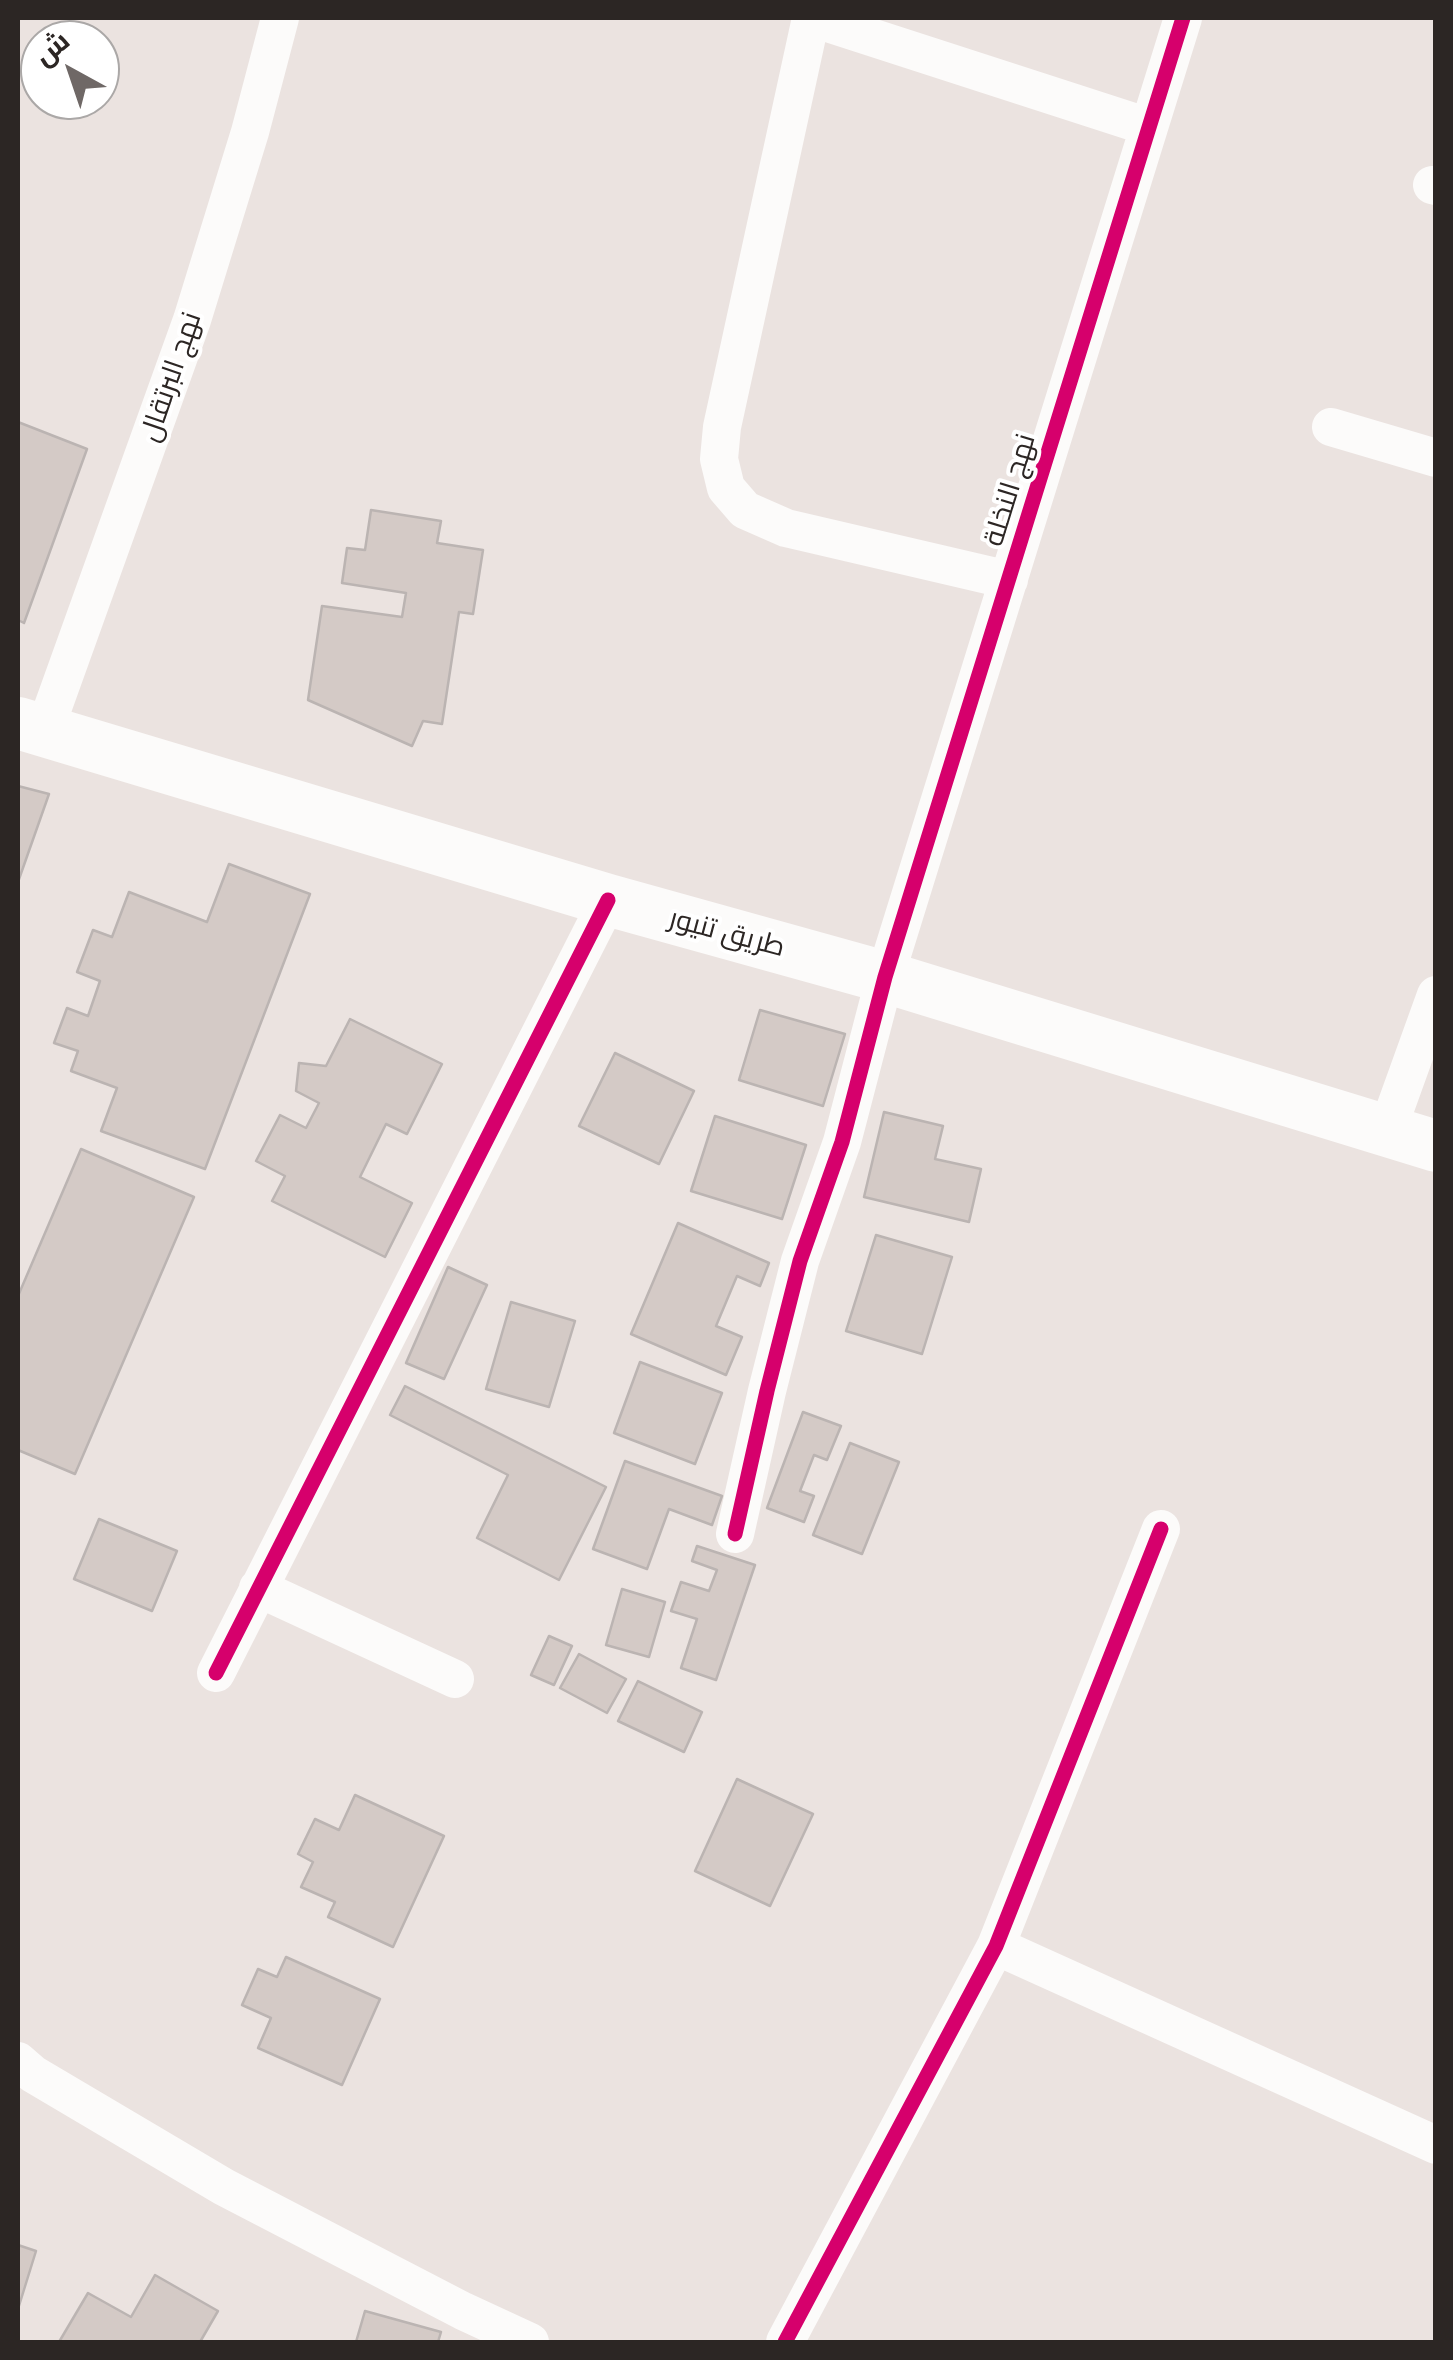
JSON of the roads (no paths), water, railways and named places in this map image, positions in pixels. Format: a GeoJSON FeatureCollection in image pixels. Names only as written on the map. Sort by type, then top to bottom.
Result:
{"type":"FeatureCollection","features":[{"type":"Feature","properties":{"kind":"main road","name":"طريق تنيور"},"geometry":{"type":"LineString","coordinates":[[31,727],[608,900],[885,977],[1412,1138]]}},
{"type":"Feature","properties":{"kind":"street","name":"نهج البرتقال"},"geometry":{"type":"LineString","coordinates":[[31,727],[192,320],[250,132],[280,18]]}},
{"type":"Feature","properties":{"kind":"street"},"geometry":{"type":"LineString","coordinates":[[1009,580],[786,528],[745,510],[726,488],[719,459],[722,426],[812,18],[1149,127]]}},
{"type":"Feature","properties":{"kind":"street","name":"نهج النخلة"},"geometry":{"type":"LineString","coordinates":[[735,1534],[800,1261],[842,1142],[885,977],[1182,18]]}},
{"type":"Feature","properties":{"kind":"street"},"geometry":{"type":"LineString","coordinates":[[1331,427],[1436,458]]}},
{"type":"Feature","properties":{"kind":"street"},"geometry":{"type":"LineString","coordinates":[[216,1673],[608,900]]}},
{"type":"Feature","properties":{"kind":"street"},"geometry":{"type":"LineString","coordinates":[[1412,1138],[1436,995]]}},
{"type":"Feature","properties":{"kind":"street"},"geometry":{"type":"LineString","coordinates":[[785,2342],[996,1946],[1161,1529]]}},
{"type":"Feature","properties":{"kind":"street"},"geometry":{"type":"LineString","coordinates":[[258,1588],[456,1679]]}},
{"type":"Feature","properties":{"kind":"street"},"geometry":{"type":"LineString","coordinates":[[996,1946],[1436,2145]]}},
{"type":"Feature","properties":{"kind":"street"},"geometry":{"type":"LineString","coordinates":[[18,2061],[33,2074],[224,2187],[462,2311],[530,2342]]}}]}
